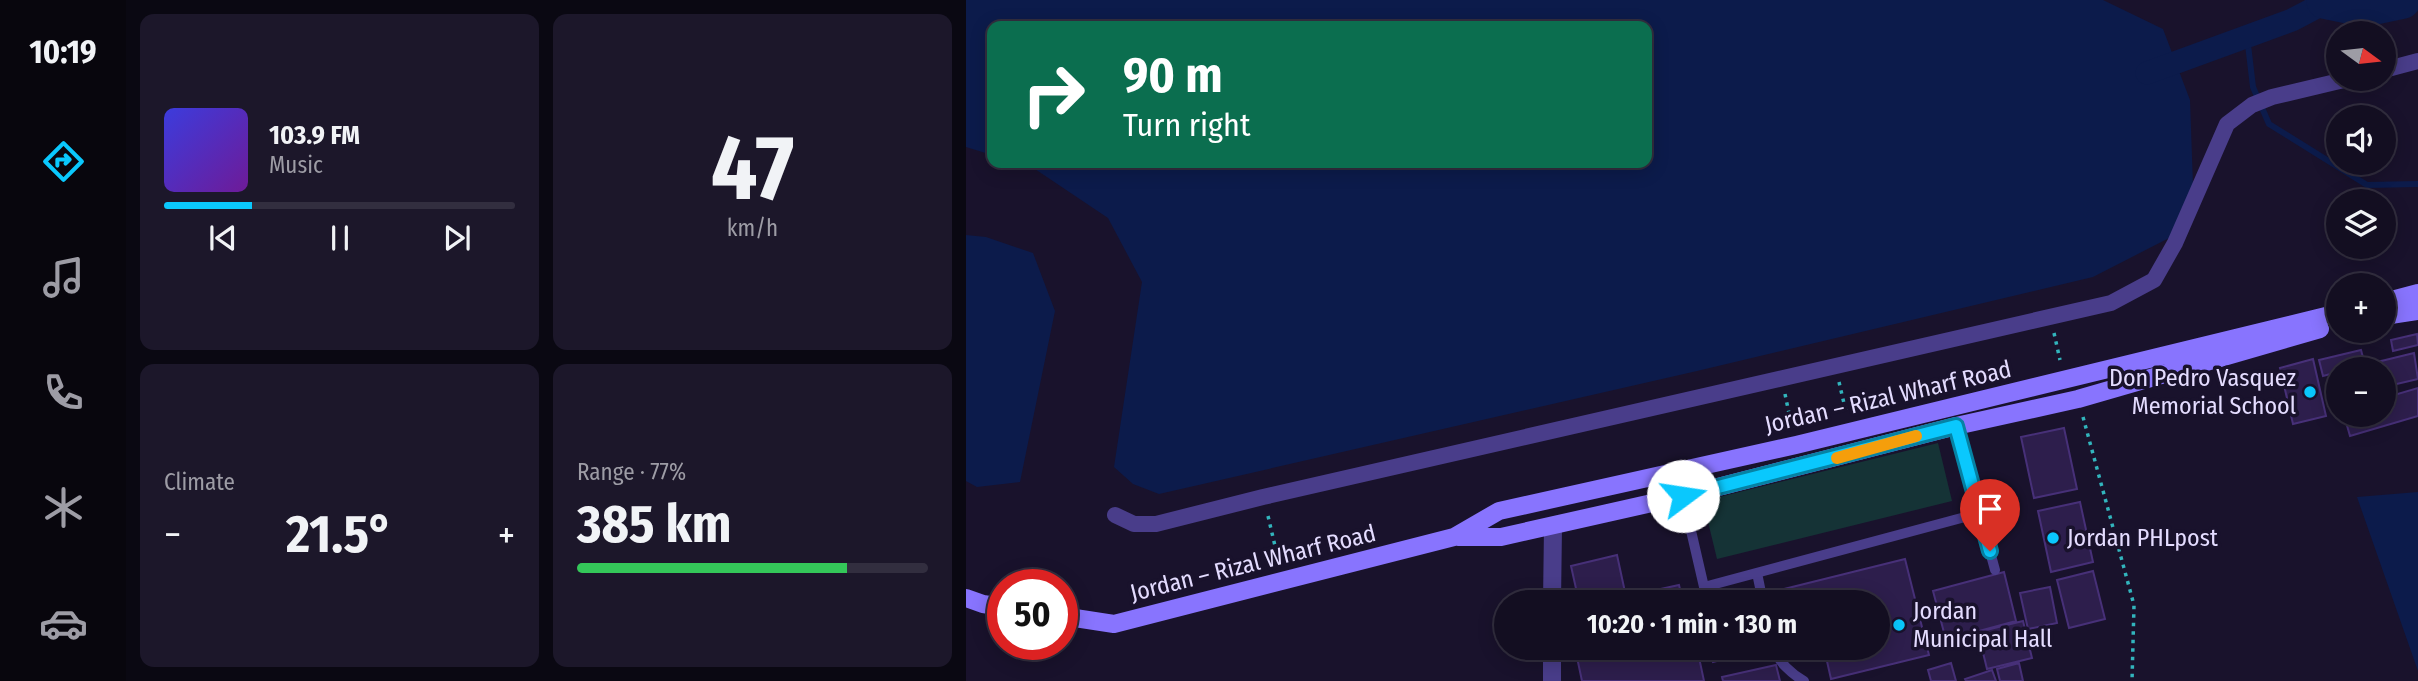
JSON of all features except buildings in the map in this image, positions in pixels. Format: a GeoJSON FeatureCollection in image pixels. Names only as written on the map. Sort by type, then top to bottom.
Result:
{"type":"FeatureCollection","features":[{"type":"Feature","properties":{"kind":"main road"},"geometry":{"type":"LineString","coordinates":[[2396,299],[2418,293]]}},
{"type":"Feature","properties":{"kind":"main road"},"geometry":{"type":"LineString","coordinates":[[2396,314],[2418,311]]}},
{"type":"Feature","properties":{"kind":"main road","name":"Jordan – Rizal Wharf Road"},"geometry":{"type":"LineString","coordinates":[[1454,537],[1499,511],[1796,445],[2326,316]]}},
{"type":"Feature","properties":{"kind":"main road","name":"Jordan – Rizal Wharf Road"},"geometry":{"type":"LineString","coordinates":[[1078,618],[1114,624],[1454,537],[1502,537],[1553,527],[1956,426],[2078,399],[2326,327]]}},
{"type":"Feature","properties":{"kind":"main road"},"geometry":{"type":"LineString","coordinates":[[966,598],[987,604]]}},
{"type":"Feature","properties":{"kind":"street"},"geometry":{"type":"LineString","coordinates":[[2396,67],[2418,61]]}},
{"type":"Feature","properties":{"kind":"street"},"geometry":{"type":"LineString","coordinates":[[1115,515],[1134,524],[1156,524],[1263,497],[2111,303],[2154,280],[2175,243],[2227,124],[2252,105],[2272,97],[2326,84]]}},
{"type":"Feature","properties":{"kind":"street"},"geometry":{"type":"LineString","coordinates":[[1552,590],[1553,527]]}},
{"type":"Feature","properties":{"kind":"street"},"geometry":{"type":"LineString","coordinates":[[1552,660],[1552,681]]}},
{"type":"Feature","properties":{"kind":"lane"},"geometry":{"type":"LineString","coordinates":[[1956,426],[1995,570]]}},
{"type":"Feature","properties":{"kind":"lane"},"geometry":{"type":"LineString","coordinates":[[1683,496],[1704,587],[1979,513]]}},
{"type":"Feature","properties":{"kind":"lane"},"geometry":{"type":"LineString","coordinates":[[1756,573],[1760,590]]}},
{"type":"Feature","properties":{"kind":"lane"},"geometry":{"type":"LineString","coordinates":[[1780,660],[1794,675],[1804,681]]}},
{"type":"Feature","properties":{"kind":"path"},"geometry":{"type":"LineString","coordinates":[[1836,366],[1850,431]]}},
{"type":"Feature","properties":{"kind":"path"},"geometry":{"type":"LineString","coordinates":[[1782,379],[1796,445]]}},
{"type":"Feature","properties":{"kind":"path"},"geometry":{"type":"LineString","coordinates":[[2078,399],[2134,605],[2132,681]]}},
{"type":"Feature","properties":{"kind":"path"},"geometry":{"type":"LineString","coordinates":[[1263,497],[1283,582]]}},
{"type":"Feature","properties":{"kind":"green space"},"geometry":{"type":"Polygon","coordinates":[[[1938,443],[1952,501],[1717,559],[1703,501],[1938,443]]]}},
{"type":"Feature","properties":{"kind":"water"},"geometry":{"type":"Polygon","coordinates":[[[966,0],[2103,0],[2163,29],[2190,100],[2193,185],[2171,237],[2093,277],[1159,494],[1133,484],[1114,467],[1142,282],[1108,218],[1033,168],[1652,168],[1652,21],[987,21],[987,153],[966,147],[966,0]]]}},
{"type":"Feature","properties":{"kind":"water"},"geometry":{"type":"Polygon","coordinates":[[[966,235],[986,237],[1033,253],[1055,311],[1020,482],[977,487],[966,481],[966,235]]]}},
{"type":"Feature","properties":{"kind":"water"},"geometry":{"type":"Polygon","coordinates":[[[2418,492],[2418,671],[2357,497],[2418,492]]]}},
{"type":"Feature","properties":{"kind":"waterway"},"geometry":{"type":"LineString","coordinates":[[2325,0],[2364,8],[2402,0]]}},
{"type":"Feature","properties":{"kind":"waterway"},"geometry":{"type":"LineString","coordinates":[[2147,73],[2292,20],[2328,1]]}},
{"type":"Feature","properties":{"kind":"waterway"},"geometry":{"type":"LineString","coordinates":[[2247,36],[2253,87],[2269,124],[2367,185],[2418,184]]}},
{"type":"Feature","properties":{"kind":"slow traffic"},"geometry":{"type":"LineString","coordinates":[[1837,458],[1916,436]]}},
{"type":"Feature","properties":{"kind":"place","name":"Don Pedro Vasquez Memorial School"},"geometry":{"type":"Point","coordinates":[2310,392]}},
{"type":"Feature","properties":{"kind":"place","name":"Jordan PHLpost"},"geometry":{"type":"Point","coordinates":[2053,538]}},
{"type":"Feature","properties":{"kind":"place","name":"Jordan Municipal Hall"},"geometry":{"type":"Point","coordinates":[1899,625]}},
{"type":"Feature","properties":{"kind":"route"},"geometry":{"type":"LineString","coordinates":[[1683,496],[1956,426],[1990,551]]}}]}
